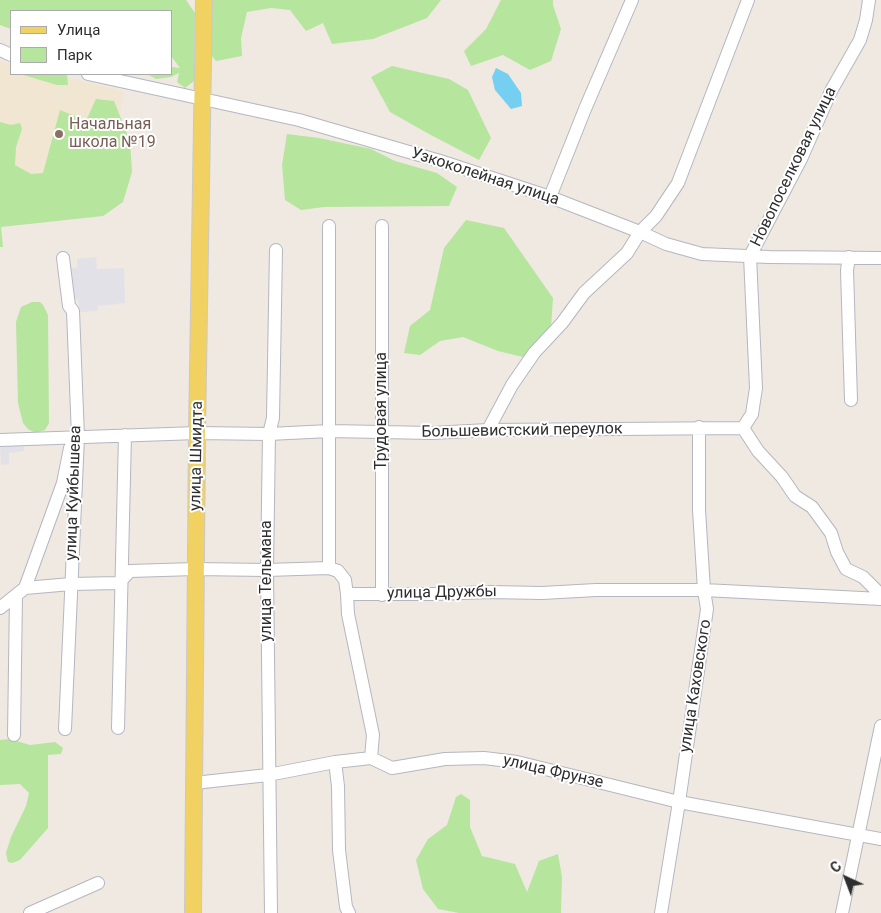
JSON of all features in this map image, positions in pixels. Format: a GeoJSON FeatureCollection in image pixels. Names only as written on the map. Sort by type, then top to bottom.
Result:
{"type":"FeatureCollection","features":[{"type":"Feature","properties":{"kind":"main road","name":"улица Шмидта"},"geometry":{"type":"LineString","coordinates":[[193,913],[195,569],[204,100],[204,0]]}},
{"type":"Feature","properties":{"kind":"street"},"geometry":{"type":"LineString","coordinates":[[550,197],[632,0]]}},
{"type":"Feature","properties":{"kind":"street"},"geometry":{"type":"LineString","coordinates":[[488,430],[512,385],[534,353],[562,323],[584,293],[627,254],[640,232],[656,216],[678,183],[748,0]]}},
{"type":"Feature","properties":{"kind":"street","name":"Новопоселковая улица"},"geometry":{"type":"LineString","coordinates":[[743,428],[752,414],[756,388],[750,256],[801,159],[830,91],[860,40],[869,0]]}},
{"type":"Feature","properties":{"kind":"street","name":"Узкоколейная улица"},"geometry":{"type":"LineString","coordinates":[[92,75],[300,120],[440,161],[550,197],[666,244],[702,254],[881,258]]}},
{"type":"Feature","properties":{"kind":"street"},"geometry":{"type":"LineString","coordinates":[[329,226],[329,568]]}},
{"type":"Feature","properties":{"kind":"street","name":"Трудовая улица"},"geometry":{"type":"LineString","coordinates":[[382,226],[382,595]]}},
{"type":"Feature","properties":{"kind":"street","name":"улица Тельмана"},"geometry":{"type":"LineString","coordinates":[[271,913],[268,775],[268,434],[274,418],[276,250]]}},
{"type":"Feature","properties":{"kind":"street"},"geometry":{"type":"LineString","coordinates":[[849,257],[847,270],[851,400]]}},
{"type":"Feature","properties":{"kind":"street","name":"улица Куйбышева"},"geometry":{"type":"LineString","coordinates":[[63,258],[69,306],[73,311],[75,437],[65,729]]}},
{"type":"Feature","properties":{"kind":"street","name":"улица Каховского"},"geometry":{"type":"LineString","coordinates":[[661,913],[707,608],[704,590],[699,510],[699,428]]}},
{"type":"Feature","properties":{"kind":"street"},"geometry":{"type":"LineString","coordinates":[[743,428],[758,451],[782,477],[795,496],[812,507],[831,533],[837,552],[846,569],[863,577],[876,590],[879,599]]}},
{"type":"Feature","properties":{"kind":"street","name":"Большевистский переулок"},"geometry":{"type":"LineString","coordinates":[[0,440],[197,433],[268,434],[330,431],[381,433],[488,430],[743,428]]}},
{"type":"Feature","properties":{"kind":"street"},"geometry":{"type":"LineString","coordinates":[[118,728],[125,435]]}},
{"type":"Feature","properties":{"kind":"street"},"geometry":{"type":"LineString","coordinates":[[14,735],[20,592],[63,483],[75,437]]}},
{"type":"Feature","properties":{"kind":"street"},"geometry":{"type":"LineString","coordinates":[[0,608],[20,592],[71,584],[119,583],[130,571],[329,568],[338,571],[345,580],[348,614],[373,735],[371,758]]}},
{"type":"Feature","properties":{"kind":"street","name":"улица Дружбы"},"geometry":{"type":"LineString","coordinates":[[347,594],[704,590],[879,599]]}},
{"type":"Feature","properties":{"kind":"street"},"geometry":{"type":"LineString","coordinates":[[842,913],[881,726]]}},
{"type":"Feature","properties":{"kind":"street","name":"улица Фрунзе"},"geometry":{"type":"LineString","coordinates":[[194,783],[268,775],[334,762],[371,758],[392,768],[445,759],[484,758],[517,762],[679,802],[881,839]]}},
{"type":"Feature","properties":{"kind":"street"},"geometry":{"type":"LineString","coordinates":[[334,762],[338,786],[339,850],[346,906],[349,913]]}},
{"type":"Feature","properties":{"kind":"street"},"geometry":{"type":"LineString","coordinates":[[30,913],[98,883]]}},
{"type":"Feature","properties":{"kind":"shaded area","name":"Начальная школа №19"},"geometry":{"type":"Polygon","coordinates":[[[0,61],[10,64],[10,75],[55,75],[123,91],[112,176],[0,181],[0,61]]]}},
{"type":"Feature","properties":{"kind":"shaded area"},"geometry":{"type":"Polygon","coordinates":[[[96,257],[97,269],[124,268],[125,303],[98,306],[97,311],[80,312],[78,299],[69,300],[68,268],[77,268],[77,259],[96,257]]]}},
{"type":"Feature","properties":{"kind":"shaded area"},"geometry":{"type":"Polygon","coordinates":[[[24,442],[24,451],[9,453],[9,464],[1,465],[0,444],[24,442]]]}},
{"type":"Feature","properties":{"kind":"green space"},"geometry":{"type":"Polygon","coordinates":[[[0,0],[186,0],[195,13],[194,81],[185,88],[177,82],[179,73],[171,77],[156,79],[149,75],[172,75],[172,67],[180,68],[172,57],[172,10],[10,10],[10,29],[0,25],[0,0]]]}},
{"type":"Feature","properties":{"kind":"green space"},"geometry":{"type":"Polygon","coordinates":[[[211,0],[441,0],[427,18],[373,39],[332,44],[323,23],[306,31],[290,10],[271,8],[247,12],[241,38],[242,56],[216,61],[212,56],[211,0]]]}},
{"type":"Feature","properties":{"kind":"green space"},"geometry":{"type":"Polygon","coordinates":[[[501,0],[553,0],[561,29],[551,61],[530,70],[503,55],[471,66],[464,51],[486,29],[501,0]]]}},
{"type":"Feature","properties":{"kind":"green space"},"geometry":{"type":"Polygon","coordinates":[[[392,66],[449,79],[468,90],[491,138],[479,160],[390,112],[371,77],[392,66]]]}},
{"type":"Feature","properties":{"kind":"green space"},"geometry":{"type":"Polygon","coordinates":[[[23,75],[67,75],[68,85],[57,85],[23,75]]]}},
{"type":"Feature","properties":{"kind":"green space"},"geometry":{"type":"Polygon","coordinates":[[[96,99],[114,101],[130,141],[132,172],[123,202],[103,216],[1,227],[3,247],[0,247],[0,122],[11,125],[20,123],[22,129],[16,147],[15,165],[31,174],[43,173],[60,110],[86,121],[96,99]]]}},
{"type":"Feature","properties":{"kind":"green space"},"geometry":{"type":"Polygon","coordinates":[[[287,134],[319,138],[371,149],[395,161],[437,173],[457,187],[449,206],[324,207],[301,210],[285,200],[282,165],[287,134]]]}},
{"type":"Feature","properties":{"kind":"green space"},"geometry":{"type":"Polygon","coordinates":[[[466,220],[504,228],[553,298],[551,327],[523,357],[498,351],[463,337],[440,341],[420,355],[404,353],[410,326],[430,310],[444,248],[466,220]]]}},
{"type":"Feature","properties":{"kind":"green space"},"geometry":{"type":"Polygon","coordinates":[[[32,302],[40,302],[48,315],[49,423],[45,430],[35,433],[23,423],[18,403],[16,322],[21,307],[32,302]]]}},
{"type":"Feature","properties":{"kind":"green space"},"geometry":{"type":"Polygon","coordinates":[[[10,739],[30,745],[55,742],[63,748],[61,754],[48,755],[48,828],[20,860],[12,863],[8,862],[6,853],[11,837],[26,806],[29,793],[20,784],[0,785],[0,740],[10,739]]]}},
{"type":"Feature","properties":{"kind":"green space"},"geometry":{"type":"Polygon","coordinates":[[[461,794],[470,800],[470,827],[482,856],[515,864],[527,892],[539,861],[558,854],[562,877],[561,913],[459,913],[438,909],[423,889],[416,860],[428,839],[447,825],[456,797],[461,794]]]}},
{"type":"Feature","properties":{"kind":"water"},"geometry":{"type":"Polygon","coordinates":[[[496,68],[508,74],[521,93],[522,106],[511,109],[495,90],[492,77],[496,68]]]}},
{"type":"Feature","properties":{"kind":"place","name":"Начальная школа №19"},"geometry":{"type":"Point","coordinates":[59,134]}}]}
